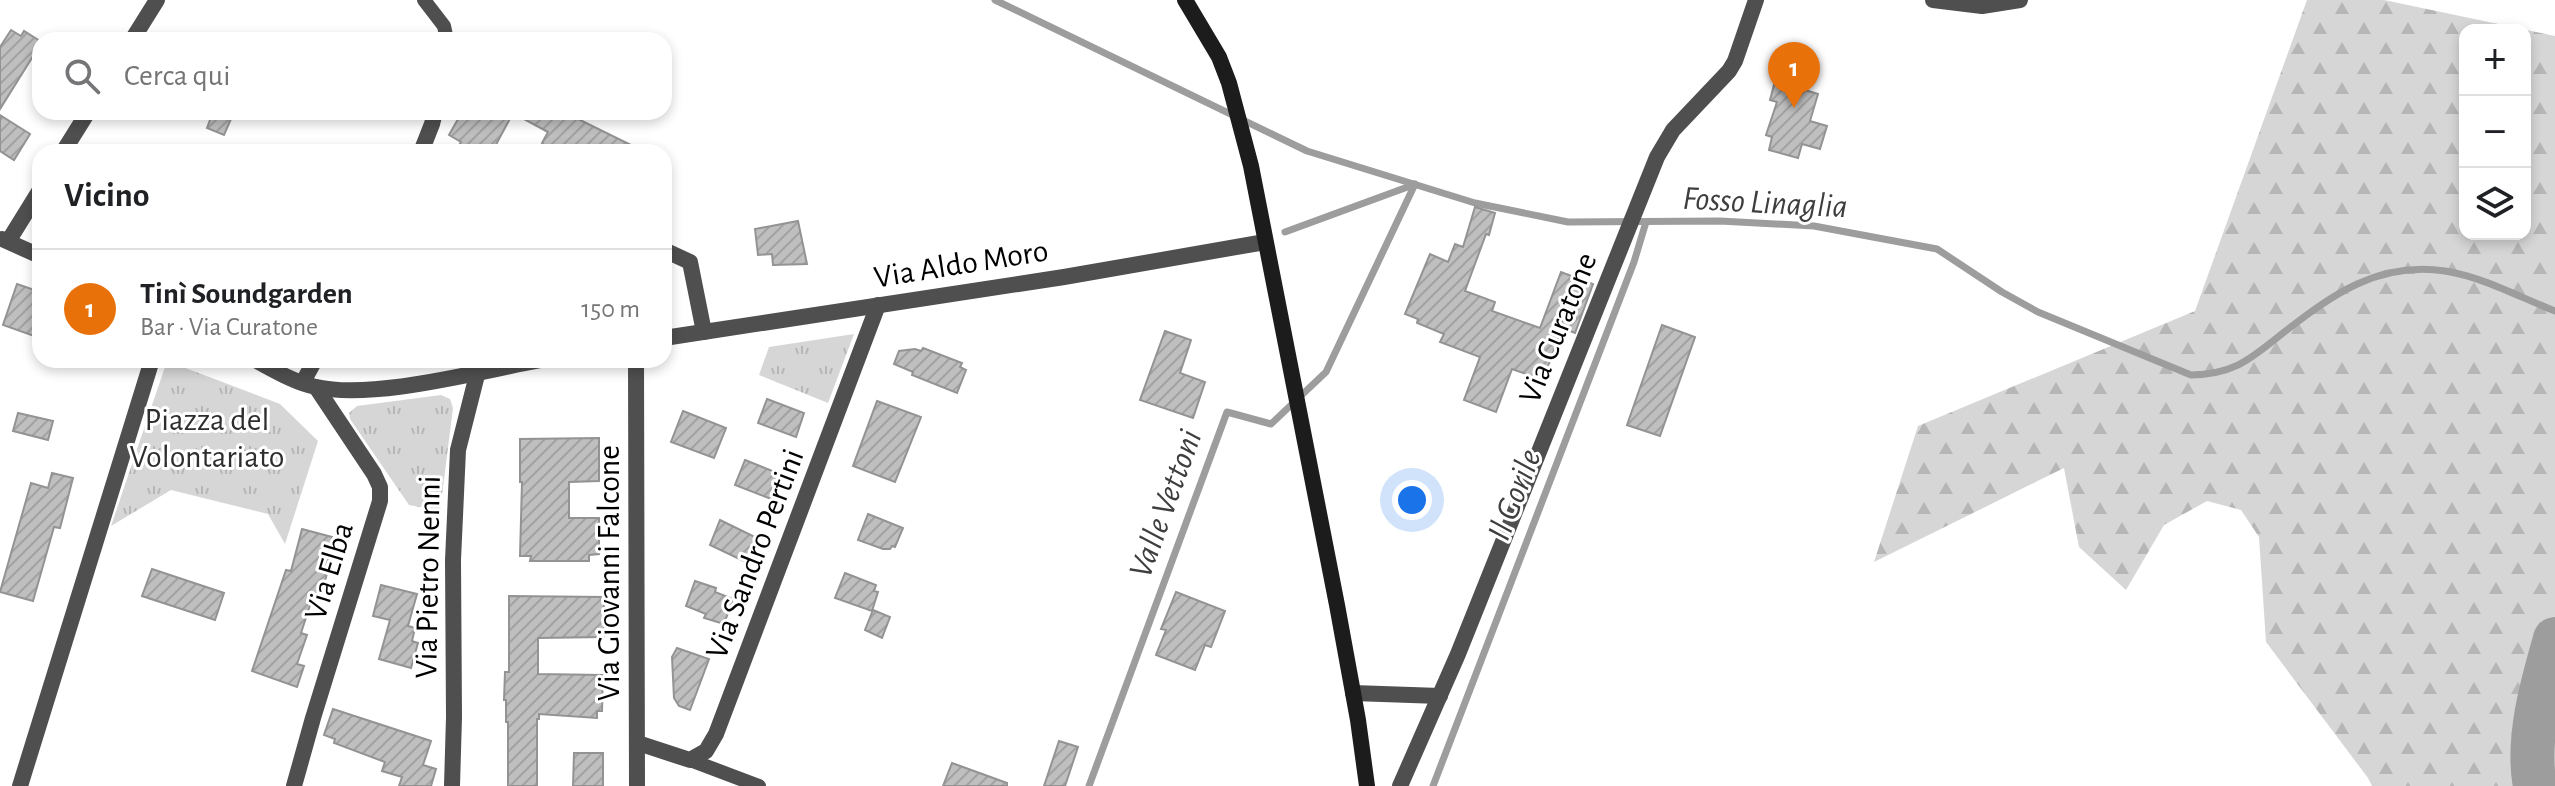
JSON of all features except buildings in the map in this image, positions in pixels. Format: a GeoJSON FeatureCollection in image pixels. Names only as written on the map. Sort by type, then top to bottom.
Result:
{"type":"FeatureCollection","features":[{"type":"Feature","properties":{"kind":"main road"},"geometry":{"type":"LineString","coordinates":[[1185,0],[1219,57],[1251,166],[1353,693],[1367,786]]}},
{"type":"Feature","properties":{"kind":"street"},"geometry":{"type":"LineString","coordinates":[[137,32],[157,0]]}},
{"type":"Feature","properties":{"kind":"street","name":"Via Curatone"},"geometry":{"type":"LineString","coordinates":[[1400,786],[1440,696],[1663,144],[1720,83],[1735,61],[1756,0]]}},
{"type":"Feature","properties":{"kind":"street"},"geometry":{"type":"LineString","coordinates":[[1933,0],[1982,6],[2020,0]]}},
{"type":"Feature","properties":{"kind":"street"},"geometry":{"type":"LineString","coordinates":[[68,144],[83,120]]}},
{"type":"Feature","properties":{"kind":"street"},"geometry":{"type":"LineString","coordinates":[[424,144],[433,120]]}},
{"type":"Feature","properties":{"kind":"street"},"geometry":{"type":"LineString","coordinates":[[32,201],[4,239],[32,252]]}},
{"type":"Feature","properties":{"kind":"street","name":"Via Aldo Moro"},"geometry":{"type":"LineString","coordinates":[[672,337],[1064,277],[1265,242]]}},
{"type":"Feature","properties":{"kind":"street"},"geometry":{"type":"LineString","coordinates":[[672,254],[690,262],[704,332]]}},
{"type":"Feature","properties":{"kind":"street","name":"Via Sandro Pertini"},"geometry":{"type":"LineString","coordinates":[[690,760],[706,751],[716,734],[878,305]]}},
{"type":"Feature","properties":{"kind":"street"},"geometry":{"type":"LineString","coordinates":[[20,786],[150,368]]}},
{"type":"Feature","properties":{"kind":"street"},"geometry":{"type":"LineString","coordinates":[[272,368],[309,385],[357,390],[415,383],[470,368]]}},
{"type":"Feature","properties":{"kind":"street"},"geometry":{"type":"LineString","coordinates":[[309,385],[313,368]]}},
{"type":"Feature","properties":{"kind":"street","name":"Via Pietro Nenni"},"geometry":{"type":"LineString","coordinates":[[452,786],[453,560],[458,450],[477,368]]}},
{"type":"Feature","properties":{"kind":"street","name":"Via Giovanni Falcone"},"geometry":{"type":"LineString","coordinates":[[636,368],[637,786]]}},
{"type":"Feature","properties":{"kind":"street","name":"Via Elba"},"geometry":{"type":"LineString","coordinates":[[294,786],[380,501],[380,487],[374,474],[309,385]]}},
{"type":"Feature","properties":{"kind":"street"},"geometry":{"type":"LineString","coordinates":[[1353,693],[1440,696]]}},
{"type":"Feature","properties":{"kind":"street"},"geometry":{"type":"LineString","coordinates":[[638,743],[690,760]]}},
{"type":"Feature","properties":{"kind":"lane"},"geometry":{"type":"LineString","coordinates":[[424,0],[432,7],[445,32]]}},
{"type":"Feature","properties":{"kind":"lane"},"geometry":{"type":"LineString","coordinates":[[690,760],[759,786]]}},
{"type":"Feature","properties":{"kind":"green space"},"geometry":{"type":"Polygon","coordinates":[[[2307,0],[2384,0],[2498,24],[2459,24],[2459,240],[2531,240],[2531,31],[2555,36],[2555,786],[2372,786],[2266,642],[2259,537],[2241,510],[2207,501],[2164,525],[2126,590],[2079,547],[2064,468],[1874,562],[1918,426],[2195,311],[2307,0]]]}},
{"type":"Feature","properties":{"kind":"green space"},"geometry":{"type":"Polygon","coordinates":[[[854,334],[828,403],[759,375],[769,347],[854,334]]]}},
{"type":"Feature","properties":{"kind":"green space","name":"Piazza del Volontariato"},"geometry":{"type":"Polygon","coordinates":[[[165,368],[185,368],[280,404],[318,441],[285,544],[268,514],[171,490],[111,526],[165,368]]]}},
{"type":"Feature","properties":{"kind":"green space"},"geometry":{"type":"Polygon","coordinates":[[[441,395],[450,399],[453,408],[440,511],[409,505],[350,419],[349,413],[357,406],[441,395]]]}},
{"type":"Feature","properties":{"kind":"waterway","name":"Fosso Linaglia"},"geometry":{"type":"LineString","coordinates":[[995,0],[1307,151],[1475,203],[1568,222],[1720,221],[1814,226],[1937,249],[2038,312],[2191,375],[2219,372],[2241,363],[2338,294],[2377,276],[2398,271],[2421,269],[2459,274],[2555,311]]}},
{"type":"Feature","properties":{"kind":"waterway","name":"Valle Vettoni"},"geometry":{"type":"LineString","coordinates":[[1089,786],[1227,412],[1271,424],[1326,372],[1415,184]]}},
{"type":"Feature","properties":{"kind":"waterway"},"geometry":{"type":"LineString","coordinates":[[1285,232],[1413,185]]}},
{"type":"Feature","properties":{"kind":"waterway","name":"Il Gorile"},"geometry":{"type":"LineString","coordinates":[[1433,786],[1634,262],[1646,222]]}},
{"type":"Feature","properties":{"kind":"waterway"},"geometry":{"type":"LineString","coordinates":[[2535,786],[2534,731],[2555,639]]}},
{"type":"Feature","properties":{"kind":"place","name":"Tinì Soundgarden"},"geometry":{"type":"Point","coordinates":[1794,108]}}]}
